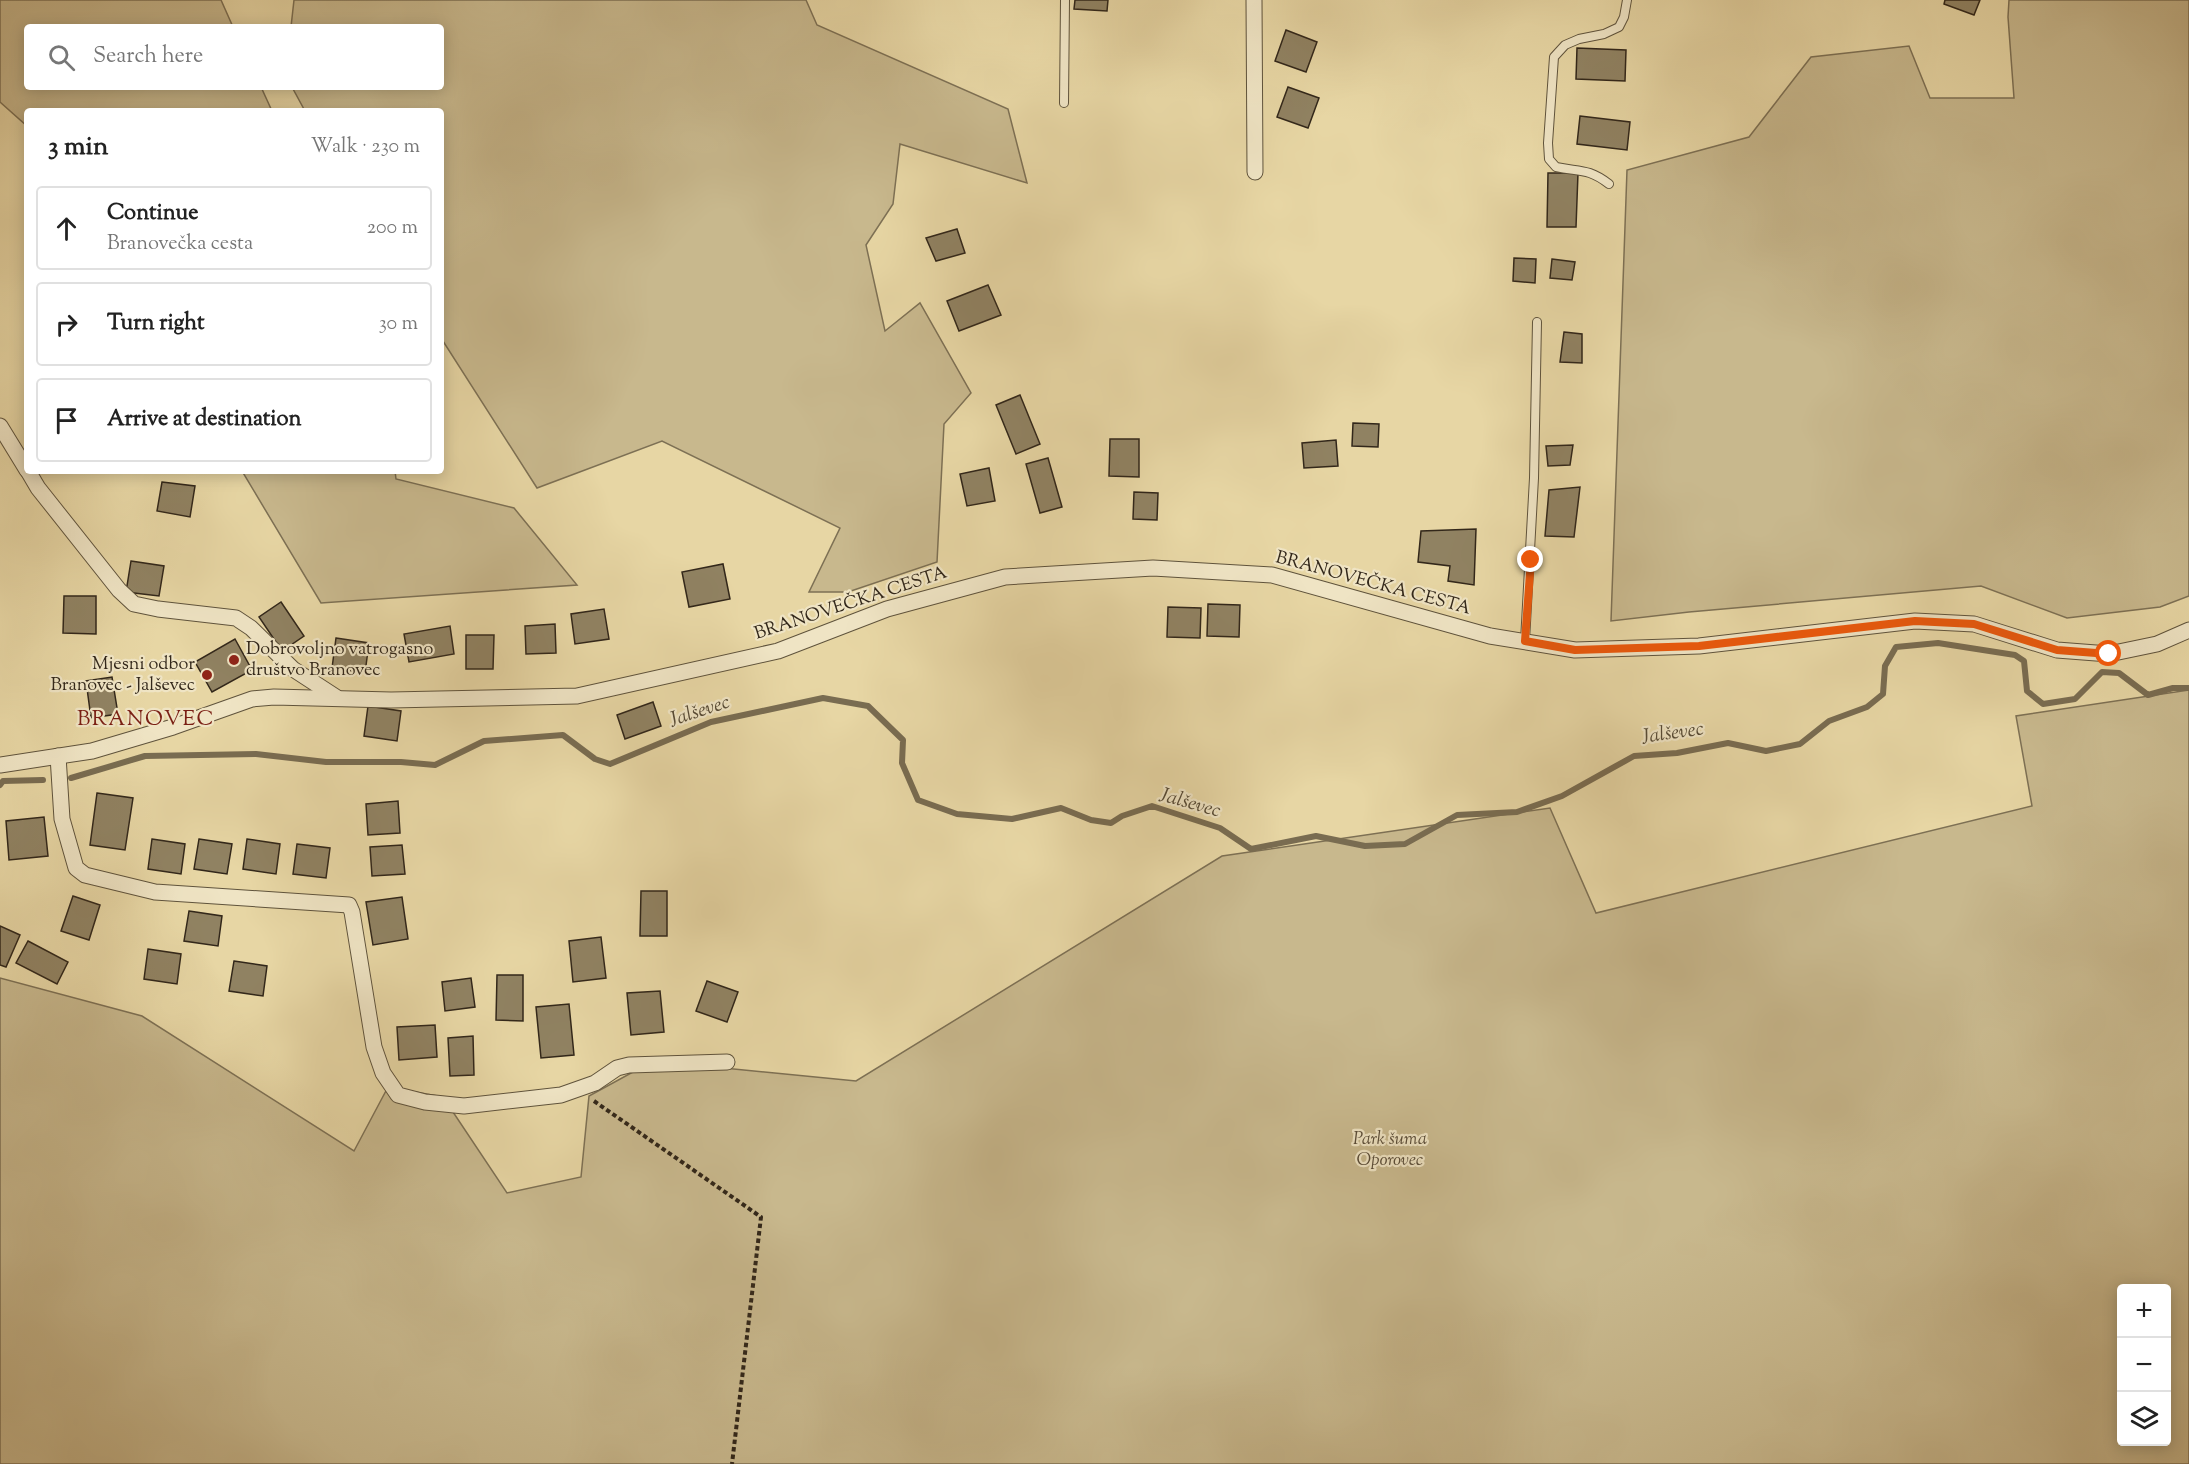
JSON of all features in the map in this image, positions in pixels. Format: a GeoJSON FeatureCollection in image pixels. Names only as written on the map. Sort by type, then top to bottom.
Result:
{"type":"FeatureCollection","features":[{"type":"Feature","properties":{"kind":"street"},"geometry":{"type":"LineString","coordinates":[[1254,0],[1255,172]]}},
{"type":"Feature","properties":{"kind":"street"},"geometry":{"type":"LineString","coordinates":[[0,426],[24,465]]}},
{"type":"Feature","properties":{"kind":"street"},"geometry":{"type":"LineString","coordinates":[[29,474],[119,590],[134,604],[236,618],[251,627],[292,669],[337,698]]}},
{"type":"Feature","properties":{"kind":"street","name":"BRANOVEČKA CESTA"},"geometry":{"type":"LineString","coordinates":[[0,765],[92,752],[140,738],[252,699],[391,700],[577,696],[778,651],[887,609],[1005,577],[1153,568],[1272,575],[1490,636],[1575,650],[1699,646],[1915,621],[1974,624],[2057,650],[2109,654],[2157,644],[2189,630]]}},
{"type":"Feature","properties":{"kind":"street"},"geometry":{"type":"LineString","coordinates":[[58,756],[62,819],[76,868],[85,875],[155,892],[349,905],[374,1047],[383,1073],[398,1095],[425,1102],[464,1106],[561,1095],[595,1083],[617,1068],[629,1065],[727,1062]]}},
{"type":"Feature","properties":{"kind":"lane"},"geometry":{"type":"LineString","coordinates":[[1064,103],[1065,0]]}},
{"type":"Feature","properties":{"kind":"lane"},"geometry":{"type":"LineString","coordinates":[[1609,184],[1597,174],[1556,167],[1549,159],[1554,57],[1565,45],[1579,39],[1604,34],[1619,27],[1624,17],[1627,0]]}},
{"type":"Feature","properties":{"kind":"lane"},"geometry":{"type":"LineString","coordinates":[[1525,641],[1531,548],[1537,322]]}},
{"type":"Feature","properties":{"kind":"path"},"geometry":{"type":"LineString","coordinates":[[577,1089],[761,1217],[732,1464]]}},
{"type":"Feature","properties":{"kind":"green space"},"geometry":{"type":"Polygon","coordinates":[[[0,0],[221,0],[232,24],[24,24],[24,90],[262,90],[271,108],[24,108],[24,123],[0,102],[0,0]]]}},
{"type":"Feature","properties":{"kind":"green space"},"geometry":{"type":"Polygon","coordinates":[[[294,0],[806,0],[817,25],[1008,109],[1027,183],[900,144],[893,204],[866,245],[885,331],[920,303],[971,393],[944,424],[937,562],[848,592],[809,592],[840,528],[662,441],[537,488],[444,343],[444,108],[303,108],[294,90],[444,90],[444,24],[291,24],[294,0]]]}},
{"type":"Feature","properties":{"kind":"green space"},"geometry":{"type":"Polygon","coordinates":[[[2009,0],[2189,0],[2189,596],[2160,607],[2067,618],[1981,586],[1611,621],[1627,170],[1749,137],[1811,57],[1909,46],[1930,98],[2014,98],[2008,17],[2009,0]]]}},
{"type":"Feature","properties":{"kind":"green space"},"geometry":{"type":"Polygon","coordinates":[[[244,474],[395,474],[396,479],[514,508],[577,585],[321,603],[244,474]]]}},
{"type":"Feature","properties":{"kind":"green space","name":"Park šuma Oporovec"},"geometry":{"type":"Polygon","coordinates":[[[2189,690],[2189,1464],[0,1464],[0,978],[142,1016],[354,1151],[388,1087],[443,1097],[507,1193],[581,1177],[589,1096],[653,1061],[856,1081],[1222,856],[1550,808],[1596,913],[2032,806],[2016,716],[2189,690]]]}},
{"type":"Feature","properties":{"kind":"building"},"geometry":{"type":"Polygon","coordinates":[[[1075,0],[1108,0],[1107,11],[1074,9],[1075,0]]]}},
{"type":"Feature","properties":{"kind":"building"},"geometry":{"type":"Polygon","coordinates":[[[1945,0],[1980,0],[1974,15],[1944,4],[1945,0]]]}},
{"type":"Feature","properties":{"kind":"building"},"geometry":{"type":"Polygon","coordinates":[[[1286,30],[1317,42],[1306,72],[1275,61],[1286,30]]]}},
{"type":"Feature","properties":{"kind":"building"},"geometry":{"type":"Polygon","coordinates":[[[1577,48],[1626,50],[1625,81],[1576,79],[1577,48]]]}},
{"type":"Feature","properties":{"kind":"building"},"geometry":{"type":"Polygon","coordinates":[[[1288,87],[1319,98],[1308,128],[1277,117],[1288,87]]]}},
{"type":"Feature","properties":{"kind":"building"},"geometry":{"type":"Polygon","coordinates":[[[1580,116],[1630,122],[1627,150],[1577,144],[1580,116]]]}},
{"type":"Feature","properties":{"kind":"building"},"geometry":{"type":"Polygon","coordinates":[[[1548,173],[1578,173],[1576,227],[1547,227],[1548,173]]]}},
{"type":"Feature","properties":{"kind":"building"},"geometry":{"type":"Polygon","coordinates":[[[957,229],[965,253],[936,261],[926,238],[957,229]]]}},
{"type":"Feature","properties":{"kind":"building"},"geometry":{"type":"Polygon","coordinates":[[[1514,258],[1536,259],[1535,283],[1513,281],[1514,258]]]}},
{"type":"Feature","properties":{"kind":"building"},"geometry":{"type":"Polygon","coordinates":[[[1552,259],[1575,262],[1572,280],[1550,278],[1552,259]]]}},
{"type":"Feature","properties":{"kind":"building"},"geometry":{"type":"Polygon","coordinates":[[[988,285],[1001,315],[959,331],[947,301],[988,285]]]}},
{"type":"Feature","properties":{"kind":"building"},"geometry":{"type":"Polygon","coordinates":[[[1564,332],[1582,334],[1582,363],[1560,362],[1564,332]]]}},
{"type":"Feature","properties":{"kind":"building"},"geometry":{"type":"Polygon","coordinates":[[[1020,395],[1040,444],[1016,454],[996,405],[1020,395]]]}},
{"type":"Feature","properties":{"kind":"building"},"geometry":{"type":"Polygon","coordinates":[[[1353,423],[1379,424],[1378,447],[1352,446],[1353,423]]]}},
{"type":"Feature","properties":{"kind":"building"},"geometry":{"type":"Polygon","coordinates":[[[1110,439],[1139,439],[1139,477],[1109,476],[1110,439]]]}},
{"type":"Feature","properties":{"kind":"building"},"geometry":{"type":"Polygon","coordinates":[[[1336,440],[1338,466],[1304,468],[1302,443],[1336,440]]]}},
{"type":"Feature","properties":{"kind":"building"},"geometry":{"type":"Polygon","coordinates":[[[1573,445],[1570,465],[1548,466],[1546,446],[1573,445]]]}},
{"type":"Feature","properties":{"kind":"building"},"geometry":{"type":"Polygon","coordinates":[[[1048,458],[1062,507],[1040,513],[1026,464],[1048,458]]]}},
{"type":"Feature","properties":{"kind":"building"},"geometry":{"type":"Polygon","coordinates":[[[989,468],[995,501],[967,506],[960,474],[989,468]]]}},
{"type":"Feature","properties":{"kind":"building"},"geometry":{"type":"Polygon","coordinates":[[[162,482],[195,486],[190,517],[157,511],[162,482]]]}},
{"type":"Feature","properties":{"kind":"building"},"geometry":{"type":"Polygon","coordinates":[[[1580,487],[1574,537],[1545,536],[1549,490],[1580,487]]]}},
{"type":"Feature","properties":{"kind":"building"},"geometry":{"type":"Polygon","coordinates":[[[1134,492],[1158,493],[1157,520],[1133,519],[1134,492]]]}},
{"type":"Feature","properties":{"kind":"building"},"geometry":{"type":"Polygon","coordinates":[[[1476,529],[1474,585],[1448,581],[1450,566],[1418,562],[1421,531],[1476,529]]]}},
{"type":"Feature","properties":{"kind":"building"},"geometry":{"type":"Polygon","coordinates":[[[131,561],[164,566],[159,596],[126,592],[131,561]]]}},
{"type":"Feature","properties":{"kind":"building"},"geometry":{"type":"Polygon","coordinates":[[[723,564],[730,599],[689,607],[682,572],[723,564]]]}},
{"type":"Feature","properties":{"kind":"building"},"geometry":{"type":"Polygon","coordinates":[[[64,596],[96,596],[96,634],[63,633],[64,596]]]}},
{"type":"Feature","properties":{"kind":"building"},"geometry":{"type":"Polygon","coordinates":[[[281,602],[304,636],[282,651],[259,617],[281,602]]]}},
{"type":"Feature","properties":{"kind":"building"},"geometry":{"type":"Polygon","coordinates":[[[1208,604],[1240,605],[1239,637],[1207,636],[1208,604]]]}},
{"type":"Feature","properties":{"kind":"building"},"geometry":{"type":"Polygon","coordinates":[[[1168,607],[1201,608],[1200,638],[1167,637],[1168,607]]]}},
{"type":"Feature","properties":{"kind":"building"},"geometry":{"type":"Polygon","coordinates":[[[604,609],[609,639],[575,644],[571,614],[604,609]]]}},
{"type":"Feature","properties":{"kind":"building"},"geometry":{"type":"Polygon","coordinates":[[[555,624],[556,653],[526,654],[525,626],[555,624]]]}},
{"type":"Feature","properties":{"kind":"building"},"geometry":{"type":"Polygon","coordinates":[[[450,626],[454,654],[409,662],[404,634],[450,626]]]}},
{"type":"Feature","properties":{"kind":"building"},"geometry":{"type":"Polygon","coordinates":[[[466,635],[494,635],[493,669],[466,669],[466,635]]]}},
{"type":"Feature","properties":{"kind":"building"},"geometry":{"type":"Polygon","coordinates":[[[336,638],[369,643],[365,673],[332,668],[336,638]]]}},
{"type":"Feature","properties":{"kind":"building"},"geometry":{"type":"Polygon","coordinates":[[[235,639],[252,670],[212,692],[195,662],[235,639]]]}},
{"type":"Feature","properties":{"kind":"building"},"geometry":{"type":"Polygon","coordinates":[[[112,677],[118,714],[91,718],[86,681],[112,677]]]}},
{"type":"Feature","properties":{"kind":"building"},"geometry":{"type":"Polygon","coordinates":[[[653,702],[661,726],[625,739],[617,715],[653,702]]]}},
{"type":"Feature","properties":{"kind":"building"},"geometry":{"type":"Polygon","coordinates":[[[368,706],[401,711],[397,741],[364,736],[368,706]]]}},
{"type":"Feature","properties":{"kind":"building"},"geometry":{"type":"Polygon","coordinates":[[[97,793],[133,798],[125,850],[90,845],[97,793]]]}},
{"type":"Feature","properties":{"kind":"building"},"geometry":{"type":"Polygon","coordinates":[[[398,801],[400,833],[368,835],[366,804],[398,801]]]}},
{"type":"Feature","properties":{"kind":"building"},"geometry":{"type":"Polygon","coordinates":[[[44,817],[48,856],[9,860],[6,821],[44,817]]]}},
{"type":"Feature","properties":{"kind":"building"},"geometry":{"type":"Polygon","coordinates":[[[152,839],[185,844],[181,874],[148,869],[152,839]]]}},
{"type":"Feature","properties":{"kind":"building"},"geometry":{"type":"Polygon","coordinates":[[[199,839],[232,844],[227,874],[194,869],[199,839]]]}},
{"type":"Feature","properties":{"kind":"building"},"geometry":{"type":"Polygon","coordinates":[[[247,839],[280,844],[276,874],[243,869],[247,839]]]}},
{"type":"Feature","properties":{"kind":"building"},"geometry":{"type":"Polygon","coordinates":[[[297,844],[330,848],[326,878],[293,874],[297,844]]]}},
{"type":"Feature","properties":{"kind":"building"},"geometry":{"type":"Polygon","coordinates":[[[402,845],[405,874],[372,876],[370,847],[402,845]]]}},
{"type":"Feature","properties":{"kind":"building"},"geometry":{"type":"Polygon","coordinates":[[[641,891],[667,891],[667,936],[640,936],[641,891]]]}},
{"type":"Feature","properties":{"kind":"building"},"geometry":{"type":"Polygon","coordinates":[[[73,896],[100,905],[89,940],[61,931],[73,896]]]}},
{"type":"Feature","properties":{"kind":"building"},"geometry":{"type":"Polygon","coordinates":[[[402,897],[408,939],[373,945],[366,902],[402,897]]]}},
{"type":"Feature","properties":{"kind":"building"},"geometry":{"type":"Polygon","coordinates":[[[189,911],[222,916],[218,946],[184,941],[189,911]]]}},
{"type":"Feature","properties":{"kind":"building"},"geometry":{"type":"Polygon","coordinates":[[[0,926],[20,935],[6,967],[0,965],[0,926]]]}},
{"type":"Feature","properties":{"kind":"building"},"geometry":{"type":"Polygon","coordinates":[[[601,937],[606,978],[573,982],[569,941],[601,937]]]}},
{"type":"Feature","properties":{"kind":"building"},"geometry":{"type":"Polygon","coordinates":[[[28,941],[68,962],[57,984],[16,963],[28,941]]]}},
{"type":"Feature","properties":{"kind":"building"},"geometry":{"type":"Polygon","coordinates":[[[148,949],[181,954],[177,984],[144,979],[148,949]]]}},
{"type":"Feature","properties":{"kind":"building"},"geometry":{"type":"Polygon","coordinates":[[[234,961],[267,966],[263,996],[229,991],[234,961]]]}},
{"type":"Feature","properties":{"kind":"building"},"geometry":{"type":"Polygon","coordinates":[[[497,975],[523,975],[523,1021],[496,1020],[497,975]]]}},
{"type":"Feature","properties":{"kind":"building"},"geometry":{"type":"Polygon","coordinates":[[[471,978],[475,1007],[445,1011],[442,982],[471,978]]]}},
{"type":"Feature","properties":{"kind":"building"},"geometry":{"type":"Polygon","coordinates":[[[707,981],[738,992],[727,1022],[696,1011],[707,981]]]}},
{"type":"Feature","properties":{"kind":"building"},"geometry":{"type":"Polygon","coordinates":[[[660,991],[664,1032],[631,1035],[627,993],[660,991]]]}},
{"type":"Feature","properties":{"kind":"building"},"geometry":{"type":"Polygon","coordinates":[[[569,1004],[574,1055],[541,1058],[536,1007],[569,1004]]]}},
{"type":"Feature","properties":{"kind":"building"},"geometry":{"type":"Polygon","coordinates":[[[435,1025],[437,1057],[399,1060],[397,1027],[435,1025]]]}},
{"type":"Feature","properties":{"kind":"building"},"geometry":{"type":"Polygon","coordinates":[[[473,1036],[474,1075],[450,1076],[448,1038],[473,1036]]]}},
{"type":"Feature","properties":{"kind":"waterway","name":"Jalševec"},"geometry":{"type":"LineString","coordinates":[[71,778],[145,756],[256,754],[326,762],[401,762],[435,765],[484,741],[563,735],[595,759],[610,764],[711,722],[823,698],[868,706],[903,740],[902,763],[918,800],[957,814],[1012,819],[1061,808],[1091,820],[1111,823],[1122,816],[1152,806],[1220,828],[1251,849],[1316,836],[1365,846],[1405,844],[1457,815],[1517,812],[1562,796],[1634,756],[1677,753],[1728,743],[1766,751],[1800,744],[1829,721],[1867,707],[1883,694],[1885,666],[1896,647],[1938,643],[2015,655],[2024,661],[2027,691],[2043,704],[2075,699],[2102,672],[2119,673],[2148,695],[2173,688],[2189,688]]}},
{"type":"Feature","properties":{"kind":"waterway","name":"Jalševec"},"geometry":{"type":"LineString","coordinates":[[0,785],[3,781],[43,780]]}},
{"type":"Feature","properties":{"kind":"place","name":"Dobrovoljno vatrogasno društvo Branovec"},"geometry":{"type":"Point","coordinates":[234,660]}},
{"type":"Feature","properties":{"kind":"place","name":"Mjesni odbor Branovec - Jalševec"},"geometry":{"type":"Point","coordinates":[207,675]}},
{"type":"Feature","properties":{"kind":"district","name":"BRANOVEC"},"geometry":{"type":"Point","coordinates":[146,720]}},
{"type":"Feature","properties":{"kind":"route"},"geometry":{"type":"LineString","coordinates":[[1531,560],[1525,641],[1575,650],[1699,646],[1915,621],[1974,624],[2057,650],[2109,654]]}}]}
